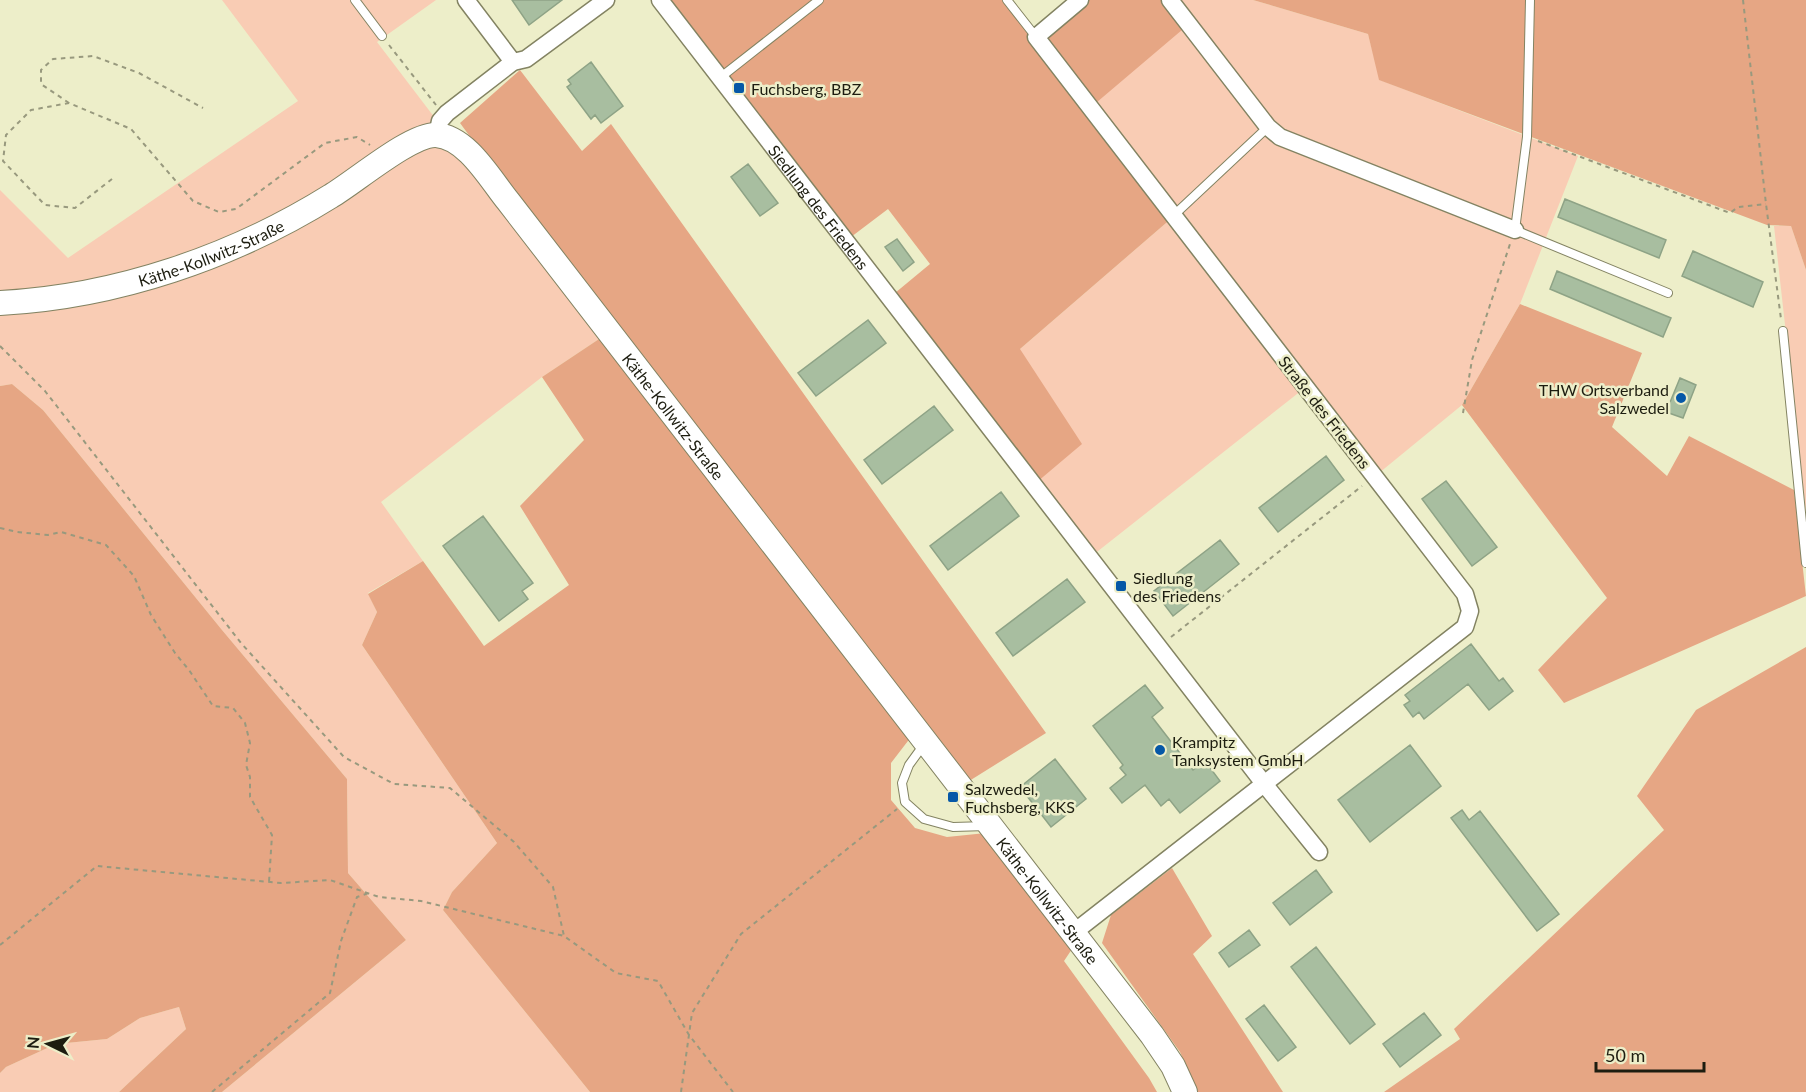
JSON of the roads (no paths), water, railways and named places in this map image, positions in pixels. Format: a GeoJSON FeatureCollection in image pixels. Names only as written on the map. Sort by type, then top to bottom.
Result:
{"type":"FeatureCollection","features":[{"type":"Feature","properties":{"kind":"main road","name":"Käthe-Kollwitz-Straße"},"geometry":{"type":"LineString","coordinates":[[0,303],[48,298],[138,280],[245,242],[287,222],[338,192],[409,142],[441,126],[463,146],[486,173],[1152,1035],[1173,1066],[1185,1092]]}},
{"type":"Feature","properties":{"kind":"street"},"geometry":{"type":"LineString","coordinates":[[466,0],[513,62]]}},
{"type":"Feature","properties":{"kind":"street"},"geometry":{"type":"LineString","coordinates":[[441,126],[513,62],[526,59],[606,0]]}},
{"type":"Feature","properties":{"kind":"street","name":"Siedlung des Friedens"},"geometry":{"type":"LineString","coordinates":[[660,0],[1319,852]]}},
{"type":"Feature","properties":{"kind":"street"},"geometry":{"type":"LineString","coordinates":[[1036,37],[1080,0]]}},
{"type":"Feature","properties":{"kind":"street"},"geometry":{"type":"LineString","coordinates":[[1170,0],[1268,128],[1280,137],[1515,230]]}},
{"type":"Feature","properties":{"kind":"street","name":"Straße des Friedens"},"geometry":{"type":"LineString","coordinates":[[1036,37],[1465,594],[1470,611],[1465,627],[1265,785]]}},
{"type":"Feature","properties":{"kind":"street"},"geometry":{"type":"LineString","coordinates":[[1073,933],[1265,785]]}},
{"type":"Feature","properties":{"kind":"lane"},"geometry":{"type":"LineString","coordinates":[[355,0],[382,36]]}},
{"type":"Feature","properties":{"kind":"lane"},"geometry":{"type":"LineString","coordinates":[[721,77],[819,0]]}},
{"type":"Feature","properties":{"kind":"lane"},"geometry":{"type":"LineString","coordinates":[[1007,0],[1036,37]]}},
{"type":"Feature","properties":{"kind":"lane"},"geometry":{"type":"LineString","coordinates":[[1530,0],[1527,137],[1515,230],[1668,293]]}},
{"type":"Feature","properties":{"kind":"lane"},"geometry":{"type":"LineString","coordinates":[[1173,217],[1268,128]]}},
{"type":"Feature","properties":{"kind":"lane"},"geometry":{"type":"LineString","coordinates":[[1783,331],[1806,563]]}},
{"type":"Feature","properties":{"kind":"lane"},"geometry":{"type":"LineString","coordinates":[[926,743],[909,765],[902,783],[905,802],[924,819],[953,827],[990,826]]}},
{"type":"Feature","properties":{"kind":"place","name":"Fuchsberg, BBZ"},"geometry":{"type":"Point","coordinates":[739,88]}},
{"type":"Feature","properties":{"kind":"place","name":"THW Ortsverband Salzwedel"},"geometry":{"type":"Point","coordinates":[1681,398]}},
{"type":"Feature","properties":{"kind":"place","name":"Siedlung des Friedens"},"geometry":{"type":"Point","coordinates":[1121,586]}},
{"type":"Feature","properties":{"kind":"place","name":"Krampitz Tanksystem GmbH"},"geometry":{"type":"Point","coordinates":[1160,750]}},
{"type":"Feature","properties":{"kind":"place","name":"Salzwedel, Fuchsberg, KKS"},"geometry":{"type":"Point","coordinates":[953,797]}}]}
